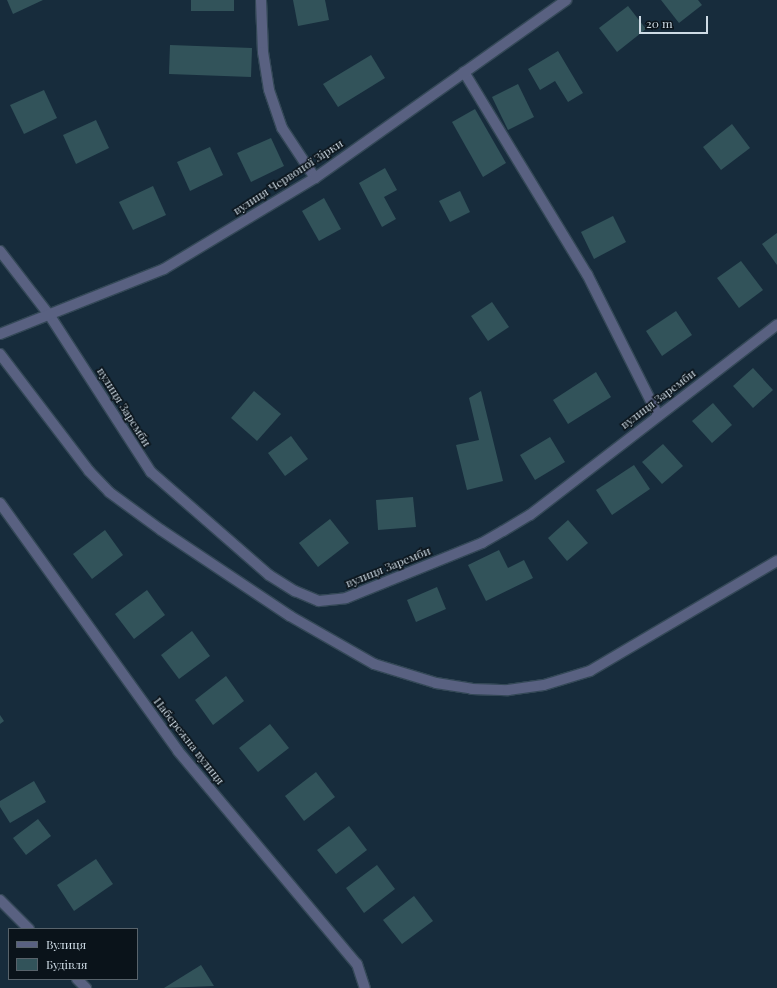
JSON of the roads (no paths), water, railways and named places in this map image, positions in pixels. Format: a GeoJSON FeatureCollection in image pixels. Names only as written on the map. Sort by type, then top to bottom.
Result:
{"type":"FeatureCollection","features":[{"type":"Feature","properties":{"kind":"street"},"geometry":{"type":"LineString","coordinates":[[261,0],[263,52],[269,90],[282,128],[315,178]]}},
{"type":"Feature","properties":{"kind":"street","name":"вулиця Червоної Зірки"},"geometry":{"type":"LineString","coordinates":[[0,334],[50,316],[164,269],[315,178],[566,0]]}},
{"type":"Feature","properties":{"kind":"street"},"geometry":{"type":"LineString","coordinates":[[464,72],[587,274],[658,415]]}},
{"type":"Feature","properties":{"kind":"street","name":"вулиця Заремби"},"geometry":{"type":"LineString","coordinates":[[0,251],[50,316],[150,472],[269,575],[295,591],[320,601],[346,598],[482,543],[530,515],[658,415],[777,325]]}},
{"type":"Feature","properties":{"kind":"street"},"geometry":{"type":"LineString","coordinates":[[0,354],[37,406],[89,472],[109,492],[290,616],[374,664],[436,683],[472,689],[508,690],[544,685],[590,671],[777,561]]}},
{"type":"Feature","properties":{"kind":"street","name":"Набережна вулиця"},"geometry":{"type":"LineString","coordinates":[[0,503],[178,751],[357,964],[365,988]]}},
{"type":"Feature","properties":{"kind":"street"},"geometry":{"type":"LineString","coordinates":[[0,900],[28,928]]}},
{"type":"Feature","properties":{"kind":"street"},"geometry":{"type":"LineString","coordinates":[[78,980],[86,988]]}}]}
